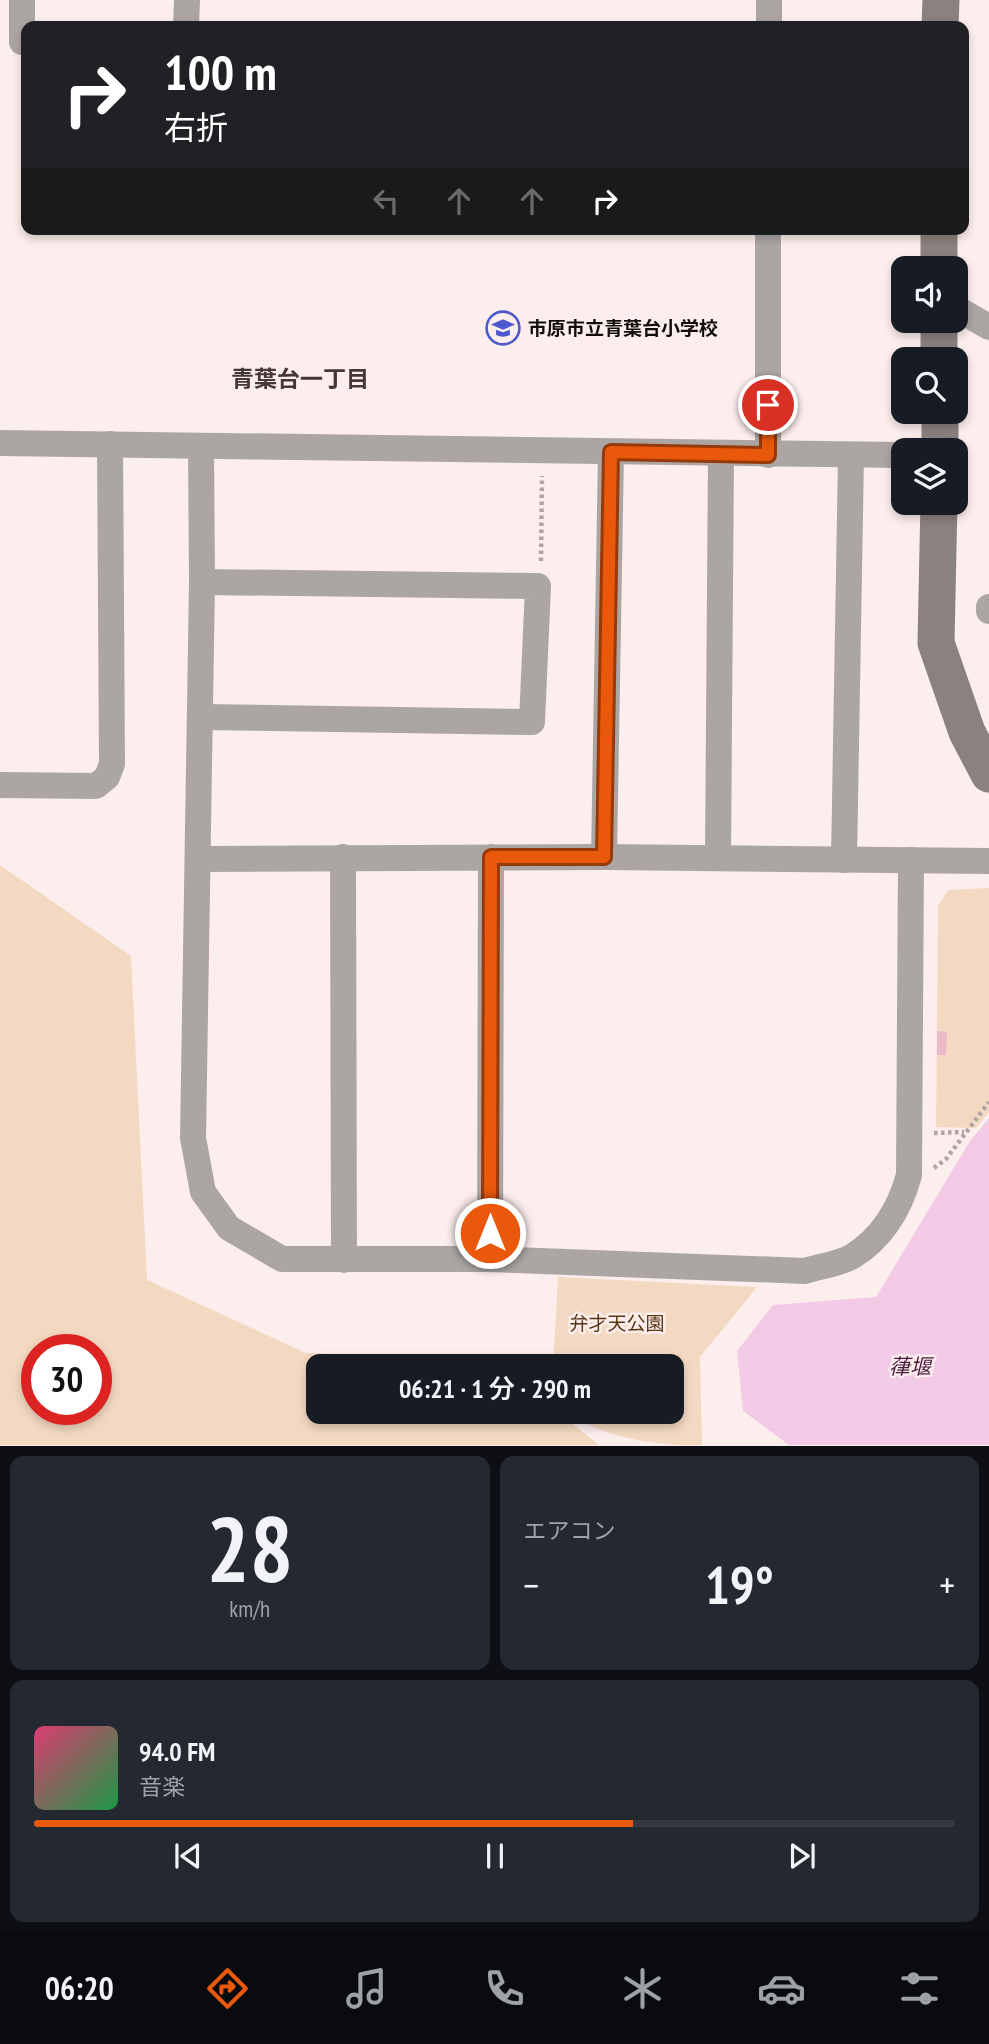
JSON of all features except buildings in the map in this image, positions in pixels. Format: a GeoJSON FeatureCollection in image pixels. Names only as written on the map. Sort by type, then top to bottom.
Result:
{"type":"FeatureCollection","features":[{"type":"Feature","properties":{"kind":"street"},"geometry":{"type":"LineString","coordinates":[[16,41],[22,0]]}},
{"type":"Feature","properties":{"kind":"street"},"geometry":{"type":"LineString","coordinates":[[186,21],[187,0]]}},
{"type":"Feature","properties":{"kind":"street"},"geometry":{"type":"LineString","coordinates":[[769,0],[769,21]]}},
{"type":"Feature","properties":{"kind":"street"},"geometry":{"type":"LineString","coordinates":[[940,21],[941,0]]}},
{"type":"Feature","properties":{"kind":"street"},"geometry":{"type":"LineString","coordinates":[[768,235],[768,455]]}},
{"type":"Feature","properties":{"kind":"street"},"geometry":{"type":"LineString","coordinates":[[939,235],[939,256]]}},
{"type":"Feature","properties":{"kind":"street"},"geometry":{"type":"LineString","coordinates":[[968,315],[989,327]]}},
{"type":"Feature","properties":{"kind":"street"},"geometry":{"type":"LineString","coordinates":[[0,443],[891,455]]}},
{"type":"Feature","properties":{"kind":"street"},"geometry":{"type":"LineString","coordinates":[[0,785],[96,786],[107,777],[112,764],[110,444]]}},
{"type":"Feature","properties":{"kind":"street"},"geometry":{"type":"LineString","coordinates":[[201,446],[201,717],[192,1138],[203,1192],[229,1228],[282,1259],[489,1259],[805,1271],[852,1256],[885,1228],[903,1197],[909,1175],[911,860]]}},
{"type":"Feature","properties":{"kind":"street"},"geometry":{"type":"LineString","coordinates":[[604,857],[611,452]]}},
{"type":"Feature","properties":{"kind":"street"},"geometry":{"type":"LineString","coordinates":[[718,858],[722,454]]}},
{"type":"Feature","properties":{"kind":"street"},"geometry":{"type":"LineString","coordinates":[[844,860],[850,456]]}},
{"type":"Feature","properties":{"kind":"street"},"geometry":{"type":"LineString","coordinates":[[939,515],[936,643],[953,696],[989,774]]}},
{"type":"Feature","properties":{"kind":"street"},"geometry":{"type":"LineString","coordinates":[[201,717],[532,722],[538,586],[202,582]]}},
{"type":"Feature","properties":{"kind":"street"},"geometry":{"type":"LineString","coordinates":[[343,857],[344,1260]]}},
{"type":"Feature","properties":{"kind":"street"},"geometry":{"type":"LineString","coordinates":[[489,1259],[491,857]]}},
{"type":"Feature","properties":{"kind":"street"},"geometry":{"type":"LineString","coordinates":[[199,859],[604,857],[989,861]]}},
{"type":"Feature","properties":{"kind":"path"},"geometry":{"type":"LineString","coordinates":[[538,586],[542,451]]}},
{"type":"Feature","properties":{"kind":"path"},"geometry":{"type":"LineString","coordinates":[[909,1175],[935,1168],[946,1159],[989,1102]]}},
{"type":"Feature","properties":{"kind":"green space"},"geometry":{"type":"Polygon","coordinates":[[[0,865],[131,956],[147,1280],[306,1353],[337,1354],[306,1354],[306,1424],[573,1424],[599,1445],[0,1445],[0,865]]]}},
{"type":"Feature","properties":{"kind":"green space"},"geometry":{"type":"Polygon","coordinates":[[[989,888],[989,1112],[976,1128],[936,1127],[938,906],[948,890],[989,888]]]}},
{"type":"Feature","properties":{"kind":"green space","name":"弁才天公園"},"geometry":{"type":"Polygon","coordinates":[[[558,1277],[757,1287],[700,1357],[702,1445],[632,1439],[588,1424],[684,1424],[684,1354],[554,1354],[558,1277]]]}},
{"type":"Feature","properties":{"kind":"water","name":"葎堰"},"geometry":{"type":"Polygon","coordinates":[[[989,1118],[989,1445],[789,1445],[743,1411],[737,1351],[773,1305],[876,1297],[970,1141],[989,1118]]]}},
{"type":"Feature","properties":{"kind":"place","name":"市原市立青葉台小学校"},"geometry":{"type":"Point","coordinates":[503,328]}},
{"type":"Feature","properties":{"kind":"district","name":"青葉台一丁目"},"geometry":{"type":"Point","coordinates":[300,379]}},
{"type":"Feature","properties":{"kind":"route"},"geometry":{"type":"LineString","coordinates":[[490,1233],[491,857],[604,857],[611,452],[768,455],[768,405]]}}]}
